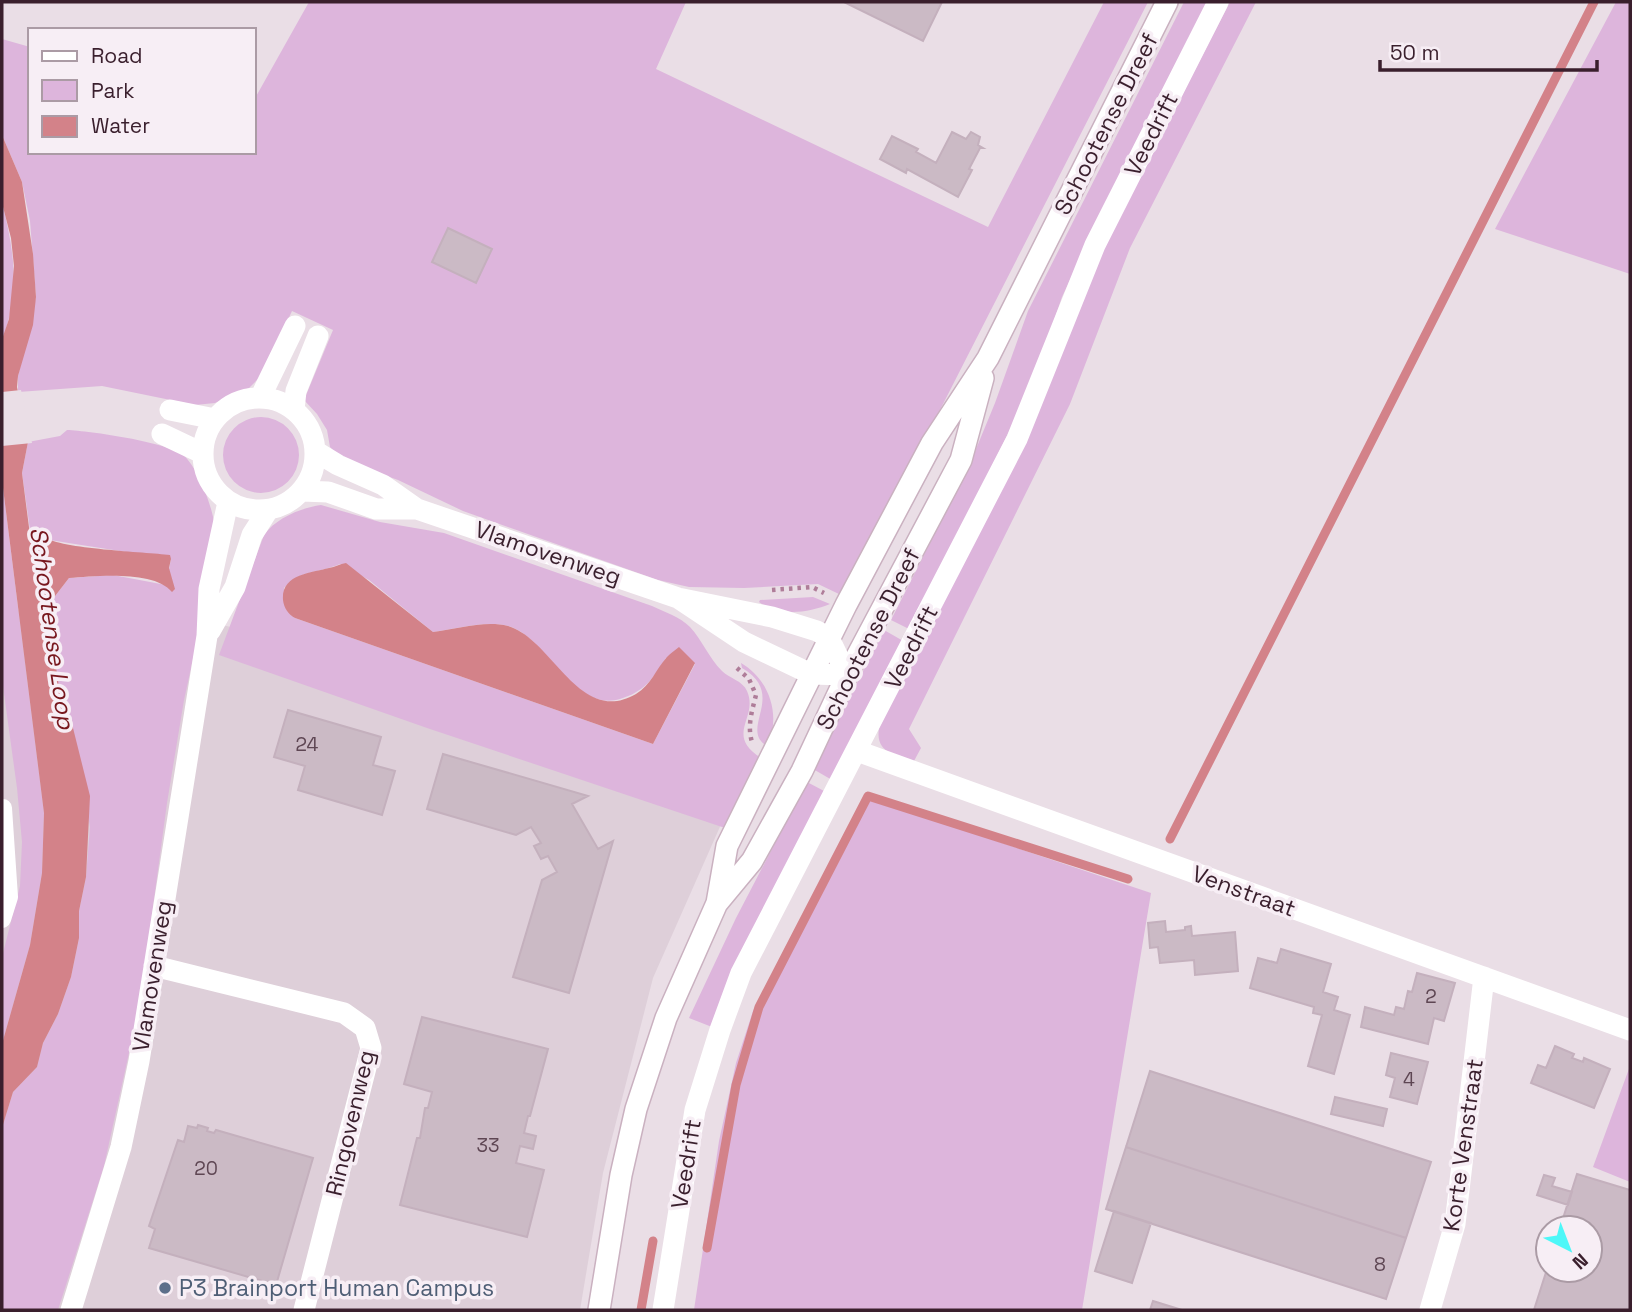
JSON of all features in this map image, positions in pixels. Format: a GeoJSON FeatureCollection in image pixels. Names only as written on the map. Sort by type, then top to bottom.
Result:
{"type":"FeatureCollection","features":[{"type":"Feature","properties":{"kind":"street","name":"Schootense Dreef"},"geometry":{"type":"LineString","coordinates":[[599,1310],[621,1175],[636,1109],[666,1018],[717,903],[727,846],[829,638],[932,443],[988,358],[1167,2]]}},
{"type":"Feature","properties":{"kind":"street","name":"Veedrift"},"geometry":{"type":"LineString","coordinates":[[663,1310],[695,1110],[741,973],[1017,439],[1095,245],[1218,2]]}},
{"type":"Feature","properties":{"kind":"street"},"geometry":{"type":"LineString","coordinates":[[260,398],[295,326]]}},
{"type":"Feature","properties":{"kind":"street"},"geometry":{"type":"LineString","coordinates":[[294,410],[296,391],[318,336]]}},
{"type":"Feature","properties":{"kind":"street","name":"Schootense Dreef"},"geometry":{"type":"LineString","coordinates":[[717,903],[752,861],[802,771],[847,676],[961,460],[988,358]]}},
{"type":"Feature","properties":{"kind":"street"},"geometry":{"type":"LineString","coordinates":[[260,398],[278,401],[294,410],[309,429],[315,452],[312,472],[302,491],[286,503],[268,510],[247,509],[228,502],[214,489],[205,472],[202,453],[208,430],[215,419],[235,403],[260,398]]}},
{"type":"Feature","properties":{"kind":"street"},"geometry":{"type":"LineString","coordinates":[[170,410],[215,419]]}},
{"type":"Feature","properties":{"kind":"street"},"geometry":{"type":"LineString","coordinates":[[162,434],[202,453]]}},
{"type":"Feature","properties":{"kind":"street","name":"Vlamovenweg"},"geometry":{"type":"LineString","coordinates":[[315,452],[338,466],[383,485],[417,509],[678,597],[772,617],[817,631],[829,638]]}},
{"type":"Feature","properties":{"kind":"street","name":"Vlamovenweg"},"geometry":{"type":"LineString","coordinates":[[302,491],[328,492],[376,509],[417,509]]}},
{"type":"Feature","properties":{"kind":"street","name":"Vlamovenweg"},"geometry":{"type":"LineString","coordinates":[[71,1310],[121,1147],[139,1061],[207,636],[209,589],[228,502]]}},
{"type":"Feature","properties":{"kind":"street","name":"Vlamovenweg"},"geometry":{"type":"LineString","coordinates":[[207,636],[235,587],[252,536],[268,510]]}},
{"type":"Feature","properties":{"kind":"street","name":"Vlamovenweg"},"geometry":{"type":"LineString","coordinates":[[678,597],[744,642],[811,674],[847,676]]}},
{"type":"Feature","properties":{"kind":"street"},"geometry":{"type":"LineString","coordinates":[[829,638],[847,676]]}},
{"type":"Feature","properties":{"kind":"street","name":"Venstraat"},"geometry":{"type":"LineString","coordinates":[[857,751],[1630,1030]]}},
{"type":"Feature","properties":{"kind":"street","name":"Ringovenweg"},"geometry":{"type":"LineString","coordinates":[[154,965],[344,1013],[365,1028],[371,1048],[304,1310]]}},
{"type":"Feature","properties":{"kind":"street","name":"Korte Venstraat"},"geometry":{"type":"LineString","coordinates":[[1430,1310],[1455,1224],[1484,977]]}},
{"type":"Feature","properties":{"kind":"lane"},"geometry":{"type":"LineString","coordinates":[[2,919],[9,897],[4,808]]}},
{"type":"Feature","properties":{"kind":"path"},"geometry":{"type":"LineString","coordinates":[[731,663],[749,680],[756,695],[750,721],[752,743],[771,755]]}},
{"type":"Feature","properties":{"kind":"shaded area"},"geometry":{"type":"Polygon","coordinates":[[[2,596],[4,610],[169,613],[270,636],[738,786],[653,978],[603,1173],[580,1310],[2,1310],[2,596]]]}},
{"type":"Feature","properties":{"kind":"green space"},"geometry":{"type":"Polygon","coordinates":[[[309,2],[686,2],[656,69],[988,227],[1104,2],[1148,2],[868,551],[841,595],[818,584],[744,588],[689,587],[658,580],[463,511],[398,480],[342,460],[330,447],[327,430],[317,414],[304,400],[333,330],[292,311],[262,375],[249,388],[215,403],[195,405],[102,386],[18,392],[18,376],[36,297],[30,221],[22,182],[2,135],[2,39],[28,46],[28,154],[256,154],[256,96],[309,2]]]}},
{"type":"Feature","properties":{"kind":"green space"},"geometry":{"type":"Polygon","coordinates":[[[1184,2],[1208,2],[1082,254],[1062,297],[1031,387],[911,630],[891,620],[969,466],[1028,311],[1184,2]]]}},
{"type":"Feature","properties":{"kind":"green space"},"geometry":{"type":"Polygon","coordinates":[[[1230,2],[1256,2],[1130,248],[1070,404],[909,729],[921,748],[914,761],[894,755],[880,743],[879,728],[1100,254],[1230,2]]]}},
{"type":"Feature","properties":{"kind":"green space"},"geometry":{"type":"Polygon","coordinates":[[[1616,2],[1630,2],[1630,274],[1495,229],[1616,2]]]}},
{"type":"Feature","properties":{"kind":"green space"},"geometry":{"type":"Polygon","coordinates":[[[2,203],[10,237],[14,288],[2,339],[2,203]]]}},
{"type":"Feature","properties":{"kind":"green space"},"geometry":{"type":"Polygon","coordinates":[[[261,417],[276,420],[288,428],[296,440],[299,455],[296,470],[288,482],[276,490],[261,493],[246,490],[234,482],[226,470],[223,455],[226,440],[234,428],[246,420],[261,417]]]}},
{"type":"Feature","properties":{"kind":"green space"},"geometry":{"type":"Polygon","coordinates":[[[67,430],[145,442],[183,455],[203,486],[214,523],[199,631],[184,700],[167,803],[140,1003],[104,1166],[58,1310],[2,1310],[2,1128],[13,1092],[37,1067],[43,1043],[58,1014],[71,977],[79,938],[79,911],[86,877],[90,827],[71,720],[57,679],[52,600],[69,578],[113,575],[166,585],[171,559],[31,537],[22,473],[28,442],[60,436],[67,430]]]}},
{"type":"Feature","properties":{"kind":"green space"},"geometry":{"type":"Polygon","coordinates":[[[2,480],[44,813],[42,873],[30,945],[2,1044],[2,957],[20,886],[22,842],[2,679],[2,480]]]}},
{"type":"Feature","properties":{"kind":"green space"},"geometry":{"type":"Polygon","coordinates":[[[321,505],[380,522],[444,533],[652,606],[686,623],[722,671],[745,688],[750,701],[743,733],[750,749],[761,758],[728,829],[219,655],[264,535],[282,519],[321,505]],[[340,564],[291,582],[284,588],[285,605],[295,618],[653,744],[695,664],[666,658],[642,688],[620,699],[603,700],[588,695],[574,685],[536,644],[522,633],[499,624],[433,632],[369,580],[340,564]]]}},
{"type":"Feature","properties":{"kind":"green space"},"geometry":{"type":"Polygon","coordinates":[[[813,597],[830,604],[812,610],[784,612],[759,602],[760,600],[813,597]]]}},
{"type":"Feature","properties":{"kind":"green space"},"geometry":{"type":"Polygon","coordinates":[[[884,630],[905,642],[832,780],[813,769],[884,630]]]}},
{"type":"Feature","properties":{"kind":"green space"},"geometry":{"type":"Polygon","coordinates":[[[741,663],[759,678],[770,699],[773,723],[767,746],[759,739],[757,730],[761,689],[755,678],[742,668],[741,663]]]}},
{"type":"Feature","properties":{"kind":"green space"},"geometry":{"type":"Polygon","coordinates":[[[807,782],[826,792],[712,1027],[689,1018],[736,918],[807,782]]]}},
{"type":"Feature","properties":{"kind":"green space"},"geometry":{"type":"Polygon","coordinates":[[[865,797],[1151,893],[1082,1310],[694,1310],[719,1141],[736,1063],[753,1011],[865,797]]]}},
{"type":"Feature","properties":{"kind":"green space"},"geometry":{"type":"Polygon","coordinates":[[[1630,1066],[1630,1182],[1593,1167],[1630,1066]]]}},
{"type":"Feature","properties":{"kind":"water","name":"Schootense Loop"},"geometry":{"type":"Polygon","coordinates":[[[2,135],[22,182],[33,254],[36,297],[33,325],[17,387],[28,442],[22,473],[30,535],[33,539],[44,537],[85,547],[170,555],[169,568],[175,589],[172,592],[164,585],[139,577],[69,578],[52,600],[56,667],[62,707],[71,720],[90,796],[86,877],[79,911],[79,938],[71,977],[58,1014],[43,1043],[37,1067],[13,1092],[2,1128],[2,1044],[30,945],[42,873],[44,813],[2,480],[2,339],[9,319],[14,266],[11,238],[2,203],[2,135]]]}},
{"type":"Feature","properties":{"kind":"water"},"geometry":{"type":"Polygon","coordinates":[[[346,563],[433,632],[499,624],[524,634],[582,690],[598,699],[616,701],[636,694],[650,682],[667,657],[679,647],[695,663],[653,744],[295,618],[288,613],[283,600],[284,591],[292,580],[306,573],[346,563]]]}},
{"type":"Feature","properties":{"kind":"pier"},"geometry":{"type":"Polygon","coordinates":[[[21,390],[32,443],[2,446],[2,392],[21,390]]]}},
{"type":"Feature","properties":{"kind":"building"},"geometry":{"type":"Polygon","coordinates":[[[844,2],[942,2],[923,41],[844,2]]]}},
{"type":"Feature","properties":{"kind":"building"},"geometry":{"type":"Polygon","coordinates":[[[952,132],[966,139],[971,132],[980,137],[978,145],[983,148],[980,148],[969,169],[972,170],[958,197],[907,169],[906,173],[880,159],[892,136],[918,149],[916,152],[936,163],[952,132]]]}},
{"type":"Feature","properties":{"kind":"building"},"geometry":{"type":"Polygon","coordinates":[[[448,228],[492,249],[476,283],[432,262],[448,228]]]}},
{"type":"Feature","properties":{"kind":"building"},"geometry":{"type":"Polygon","coordinates":[[[288,710],[381,737],[373,765],[395,771],[382,815],[298,790],[305,766],[274,757],[288,710]]]}},
{"type":"Feature","properties":{"kind":"building"},"geometry":{"type":"Polygon","coordinates":[[[443,754],[588,796],[572,804],[598,849],[613,841],[569,993],[513,977],[542,880],[557,872],[548,856],[541,859],[534,846],[541,843],[531,827],[516,835],[427,809],[443,754]]]}},
{"type":"Feature","properties":{"kind":"building"},"geometry":{"type":"Polygon","coordinates":[[[1165,921],[1166,932],[1185,930],[1185,927],[1191,926],[1192,936],[1235,932],[1238,971],[1195,975],[1194,960],[1160,963],[1158,947],[1150,948],[1148,923],[1165,921]]]}},
{"type":"Feature","properties":{"kind":"building"},"geometry":{"type":"Polygon","coordinates":[[[1281,949],[1331,964],[1323,992],[1338,997],[1334,1010],[1350,1015],[1334,1074],[1308,1066],[1322,1015],[1313,1013],[1314,1007],[1250,988],[1258,958],[1277,963],[1281,949]]]}},
{"type":"Feature","properties":{"kind":"building"},"geometry":{"type":"Polygon","coordinates":[[[1417,973],[1455,983],[1444,1021],[1434,1018],[1428,1044],[1361,1027],[1365,1007],[1394,1015],[1396,1007],[1404,1009],[1408,991],[1412,992],[1417,973]]]}},
{"type":"Feature","properties":{"kind":"building"},"geometry":{"type":"Polygon","coordinates":[[[422,1017],[548,1049],[524,1133],[536,1136],[533,1149],[520,1146],[516,1163],[544,1170],[527,1237],[400,1205],[417,1138],[420,1138],[425,1108],[428,1108],[432,1092],[404,1084],[422,1017]]]}},
{"type":"Feature","properties":{"kind":"building"},"geometry":{"type":"Polygon","coordinates":[[[1555,1046],[1574,1054],[1572,1058],[1583,1062],[1584,1058],[1610,1069],[1594,1108],[1531,1083],[1538,1065],[1546,1068],[1555,1046]]]}},
{"type":"Feature","properties":{"kind":"building"},"geometry":{"type":"Polygon","coordinates":[[[1391,1053],[1428,1062],[1417,1104],[1390,1097],[1395,1078],[1386,1075],[1391,1053]]]}},
{"type":"Feature","properties":{"kind":"building"},"geometry":{"type":"Polygon","coordinates":[[[1150,1071],[1431,1162],[1406,1238],[1126,1147],[1150,1071]]]}},
{"type":"Feature","properties":{"kind":"building"},"geometry":{"type":"Polygon","coordinates":[[[1335,1097],[1387,1109],[1383,1126],[1331,1114],[1335,1097]]]}},
{"type":"Feature","properties":{"kind":"building"},"geometry":{"type":"Polygon","coordinates":[[[198,1125],[208,1128],[207,1131],[214,1133],[216,1130],[313,1158],[276,1285],[149,1248],[155,1229],[149,1226],[178,1140],[184,1142],[188,1126],[197,1128],[198,1125]]]}},
{"type":"Feature","properties":{"kind":"building"},"geometry":{"type":"Polygon","coordinates":[[[1126,1147],[1406,1238],[1386,1299],[1106,1209],[1126,1147]]]}},
{"type":"Feature","properties":{"kind":"building"},"geometry":{"type":"Polygon","coordinates":[[[1577,1174],[1630,1190],[1630,1310],[1534,1310],[1542,1284],[1604,1284],[1604,1214],[1564,1214],[1577,1174]]]}},
{"type":"Feature","properties":{"kind":"building"},"geometry":{"type":"Polygon","coordinates":[[[1544,1175],[1555,1178],[1552,1186],[1572,1192],[1568,1205],[1537,1195],[1544,1175]]]}},
{"type":"Feature","properties":{"kind":"building"},"geometry":{"type":"Polygon","coordinates":[[[1114,1211],[1151,1223],[1132,1283],[1095,1271],[1114,1211]]]}},
{"type":"Feature","properties":{"kind":"building"},"geometry":{"type":"Polygon","coordinates":[[[1153,1301],[1182,1310],[1150,1310],[1153,1301]]]}},
{"type":"Feature","properties":{"kind":"waterway"},"geometry":{"type":"LineString","coordinates":[[1170,839],[1594,2]]}},
{"type":"Feature","properties":{"kind":"waterway"},"geometry":{"type":"LineString","coordinates":[[707,1248],[736,1085],[759,1007],[868,796],[1128,879]]}},
{"type":"Feature","properties":{"kind":"waterway"},"geometry":{"type":"LineString","coordinates":[[641,1310],[653,1241]]}},
{"type":"Feature","properties":{"kind":"place","name":"P3 Brainport Human Campus"},"geometry":{"type":"Point","coordinates":[165,1288]}}]}
